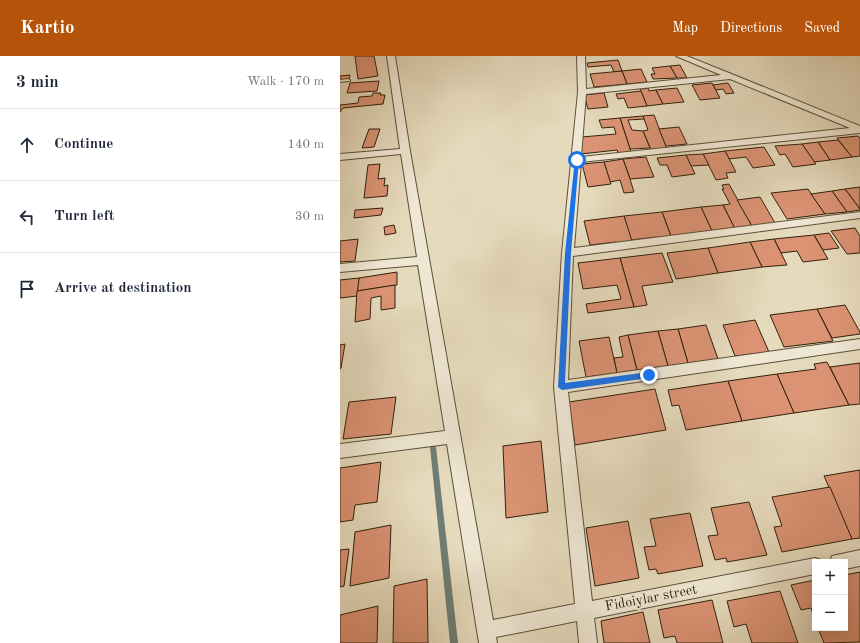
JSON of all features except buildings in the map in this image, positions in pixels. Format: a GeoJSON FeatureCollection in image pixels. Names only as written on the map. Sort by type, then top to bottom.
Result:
{"type":"FeatureCollection","features":[{"type":"Feature","properties":{"kind":"street"},"geometry":{"type":"LineString","coordinates":[[391,56],[405,151],[488,636]]}},
{"type":"Feature","properties":{"kind":"street"},"geometry":{"type":"LineString","coordinates":[[581,56],[582,92],[568,253],[562,387],[588,643]]}},
{"type":"Feature","properties":{"kind":"street"},"geometry":{"type":"LineString","coordinates":[[680,56],[860,129]]}},
{"type":"Feature","properties":{"kind":"street"},"geometry":{"type":"LineString","coordinates":[[582,92],[734,77]]}},
{"type":"Feature","properties":{"kind":"street"},"geometry":{"type":"LineString","coordinates":[[577,160],[860,129]]}},
{"type":"Feature","properties":{"kind":"street"},"geometry":{"type":"LineString","coordinates":[[340,157],[405,151]]}},
{"type":"Feature","properties":{"kind":"street"},"geometry":{"type":"LineString","coordinates":[[568,253],[860,215]]}},
{"type":"Feature","properties":{"kind":"street"},"geometry":{"type":"LineString","coordinates":[[340,268],[424,260]]}},
{"type":"Feature","properties":{"kind":"street"},"geometry":{"type":"LineString","coordinates":[[562,387],[860,344]]}},
{"type":"Feature","properties":{"kind":"street"},"geometry":{"type":"LineString","coordinates":[[340,451],[453,437]]}},
{"type":"Feature","properties":{"kind":"street"},"geometry":{"type":"LineString","coordinates":[[848,560],[860,558]]}},
{"type":"Feature","properties":{"kind":"street","name":"Fidoiylar street"},"geometry":{"type":"LineString","coordinates":[[488,636],[585,610],[812,567]]}},
{"type":"Feature","properties":{"kind":"lane"},"geometry":{"type":"LineString","coordinates":[[340,81],[348,80]]}},
{"type":"Feature","properties":{"kind":"waterway"},"geometry":{"type":"LineString","coordinates":[[433,447],[454,643]]}},
{"type":"Feature","properties":{"kind":"route"},"geometry":{"type":"LineString","coordinates":[[577,160],[568,253],[562,387],[649,375]]}}]}
